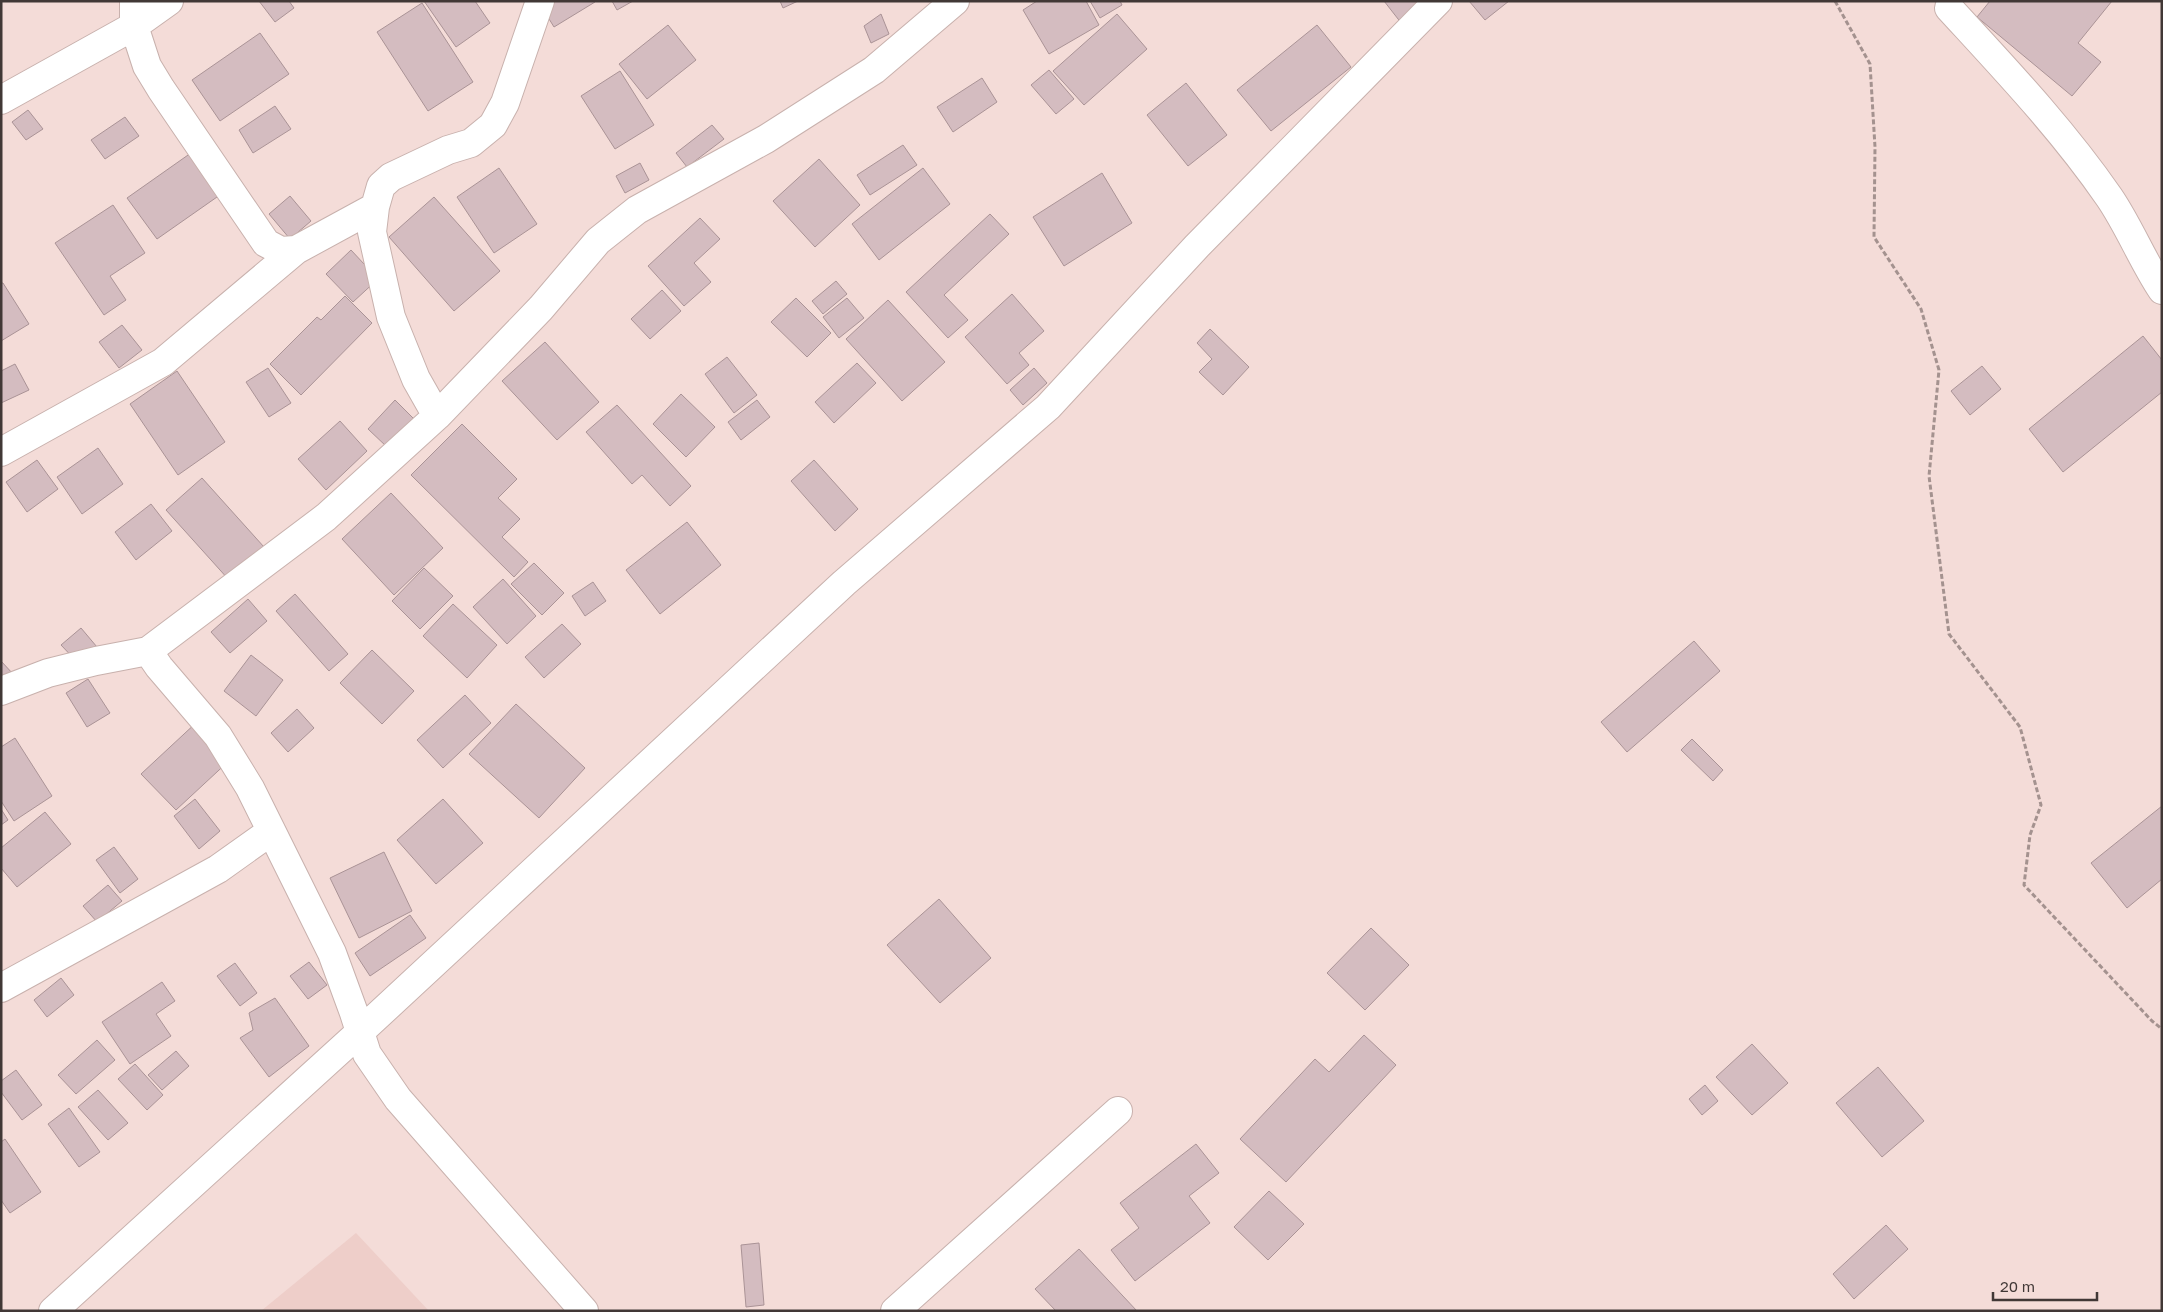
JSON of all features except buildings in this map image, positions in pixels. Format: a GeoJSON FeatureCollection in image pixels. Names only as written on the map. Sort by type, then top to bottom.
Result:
{"type":"FeatureCollection","features":[{"type":"Feature","properties":{"kind":"street"},"geometry":{"type":"LineString","coordinates":[[1,100],[134,14],[169,1]]}},
{"type":"Feature","properties":{"kind":"street"},"geometry":{"type":"LineString","coordinates":[[437,416],[416,379],[391,318],[372,232],[375,208],[382,186],[391,177],[448,150],[471,143],[493,125],[505,104],[540,1]]}},
{"type":"Feature","properties":{"kind":"street"},"geometry":{"type":"LineString","coordinates":[[1,691],[48,673],[96,661],[148,652],[326,517],[437,416],[541,308],[598,241],[637,210],[766,140],[874,70],[955,1]]}},
{"type":"Feature","properties":{"kind":"street"},"geometry":{"type":"LineString","coordinates":[[53,1311],[360,1032],[844,583],[1048,406],[1197,246],[1438,1]]}},
{"type":"Feature","properties":{"kind":"street"},"geometry":{"type":"LineString","coordinates":[[1949,8],[2055,124],[2111,199],[2148,270],[2162,290]]}},
{"type":"Feature","properties":{"kind":"street"},"geometry":{"type":"LineString","coordinates":[[134,14],[148,66],[160,89],[266,243],[281,251],[296,250]]}},
{"type":"Feature","properties":{"kind":"street"},"geometry":{"type":"LineString","coordinates":[[1,452],[164,362],[296,250],[375,208]]}},
{"type":"Feature","properties":{"kind":"street"},"geometry":{"type":"LineString","coordinates":[[148,652],[218,736],[250,788],[270,832],[332,953],[367,1054],[398,1099],[584,1311]]}},
{"type":"Feature","properties":{"kind":"street"},"geometry":{"type":"LineString","coordinates":[[1,988],[218,869],[270,832]]}},
{"type":"Feature","properties":{"kind":"street"},"geometry":{"type":"LineString","coordinates":[[895,1311],[1118,1111]]}},
{"type":"Feature","properties":{"kind":"path"},"geometry":{"type":"LineString","coordinates":[[1835,1],[1870,64],[1875,147],[1874,237],[1922,309],[1939,370],[1929,476],[1948,634],[2020,727],[2041,805],[2030,835],[2024,885],[2152,1021],[2162,1029]]}},
{"type":"Feature","properties":{"kind":"shaded area"},"geometry":{"type":"Polygon","coordinates":[[[356,1233],[429,1311],[261,1311],[356,1233]]]}}]}
